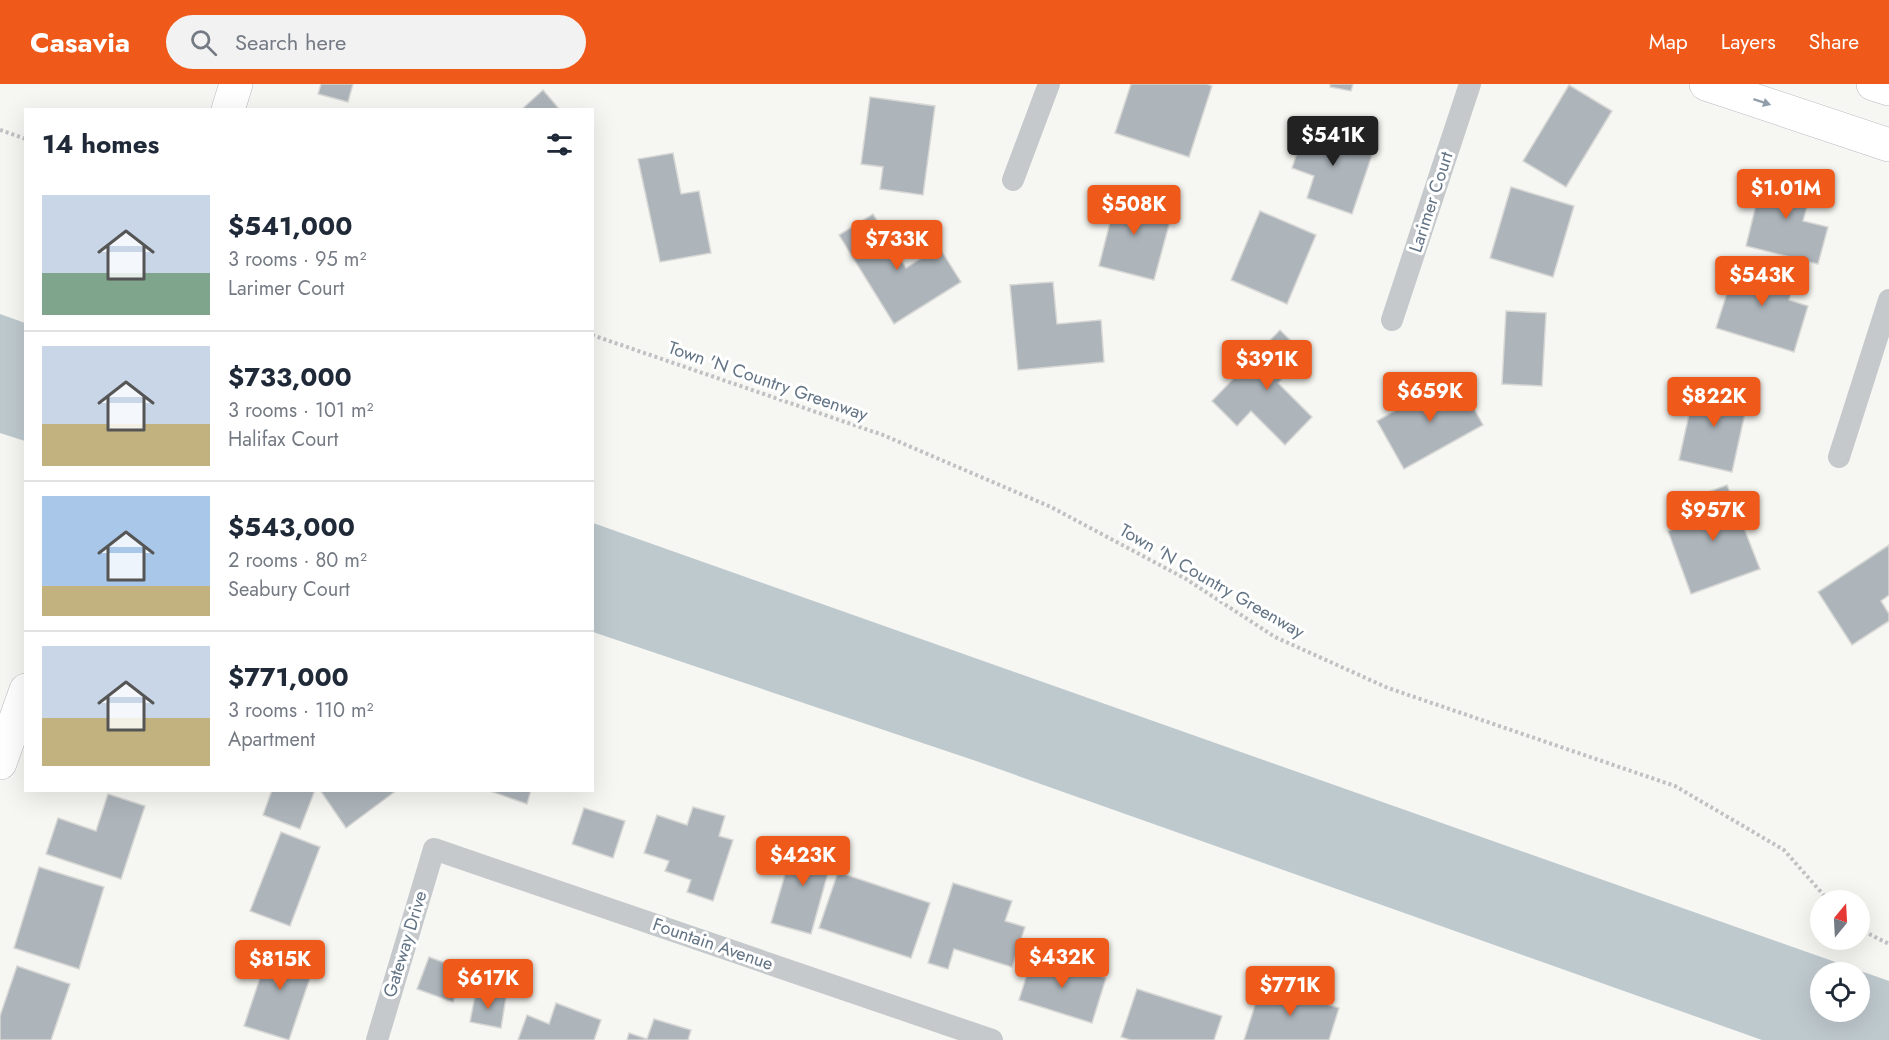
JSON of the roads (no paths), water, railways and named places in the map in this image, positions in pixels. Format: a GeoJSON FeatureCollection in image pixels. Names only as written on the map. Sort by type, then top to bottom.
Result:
{"type":"FeatureCollection","features":[{"type":"Feature","properties":{"kind":"street"},"geometry":{"type":"LineString","coordinates":[[229,108],[236,84]]}},
{"type":"Feature","properties":{"kind":"street"},"geometry":{"type":"LineString","coordinates":[[1013,180],[1049,84]]}},
{"type":"Feature","properties":{"kind":"street","name":"Larimer Court"},"geometry":{"type":"LineString","coordinates":[[1392,320],[1470,84]]}},
{"type":"Feature","properties":{"kind":"street"},"geometry":{"type":"LineString","coordinates":[[1706,84],[1889,145]]}},
{"type":"Feature","properties":{"kind":"street"},"geometry":{"type":"LineString","coordinates":[[1873,84],[1889,89]]}},
{"type":"Feature","properties":{"kind":"street"},"geometry":{"type":"LineString","coordinates":[[1839,456],[1889,300]]}},
{"type":"Feature","properties":{"kind":"street"},"geometry":{"type":"LineString","coordinates":[[0,764],[14,703]]}},
{"type":"Feature","properties":{"kind":"street","name":"Gateway Drive"},"geometry":{"type":"LineString","coordinates":[[377,1040],[434,849]]}},
{"type":"Feature","properties":{"kind":"street","name":"Fountain Avenue"},"geometry":{"type":"LineString","coordinates":[[434,849],[992,1040]]}}]}
